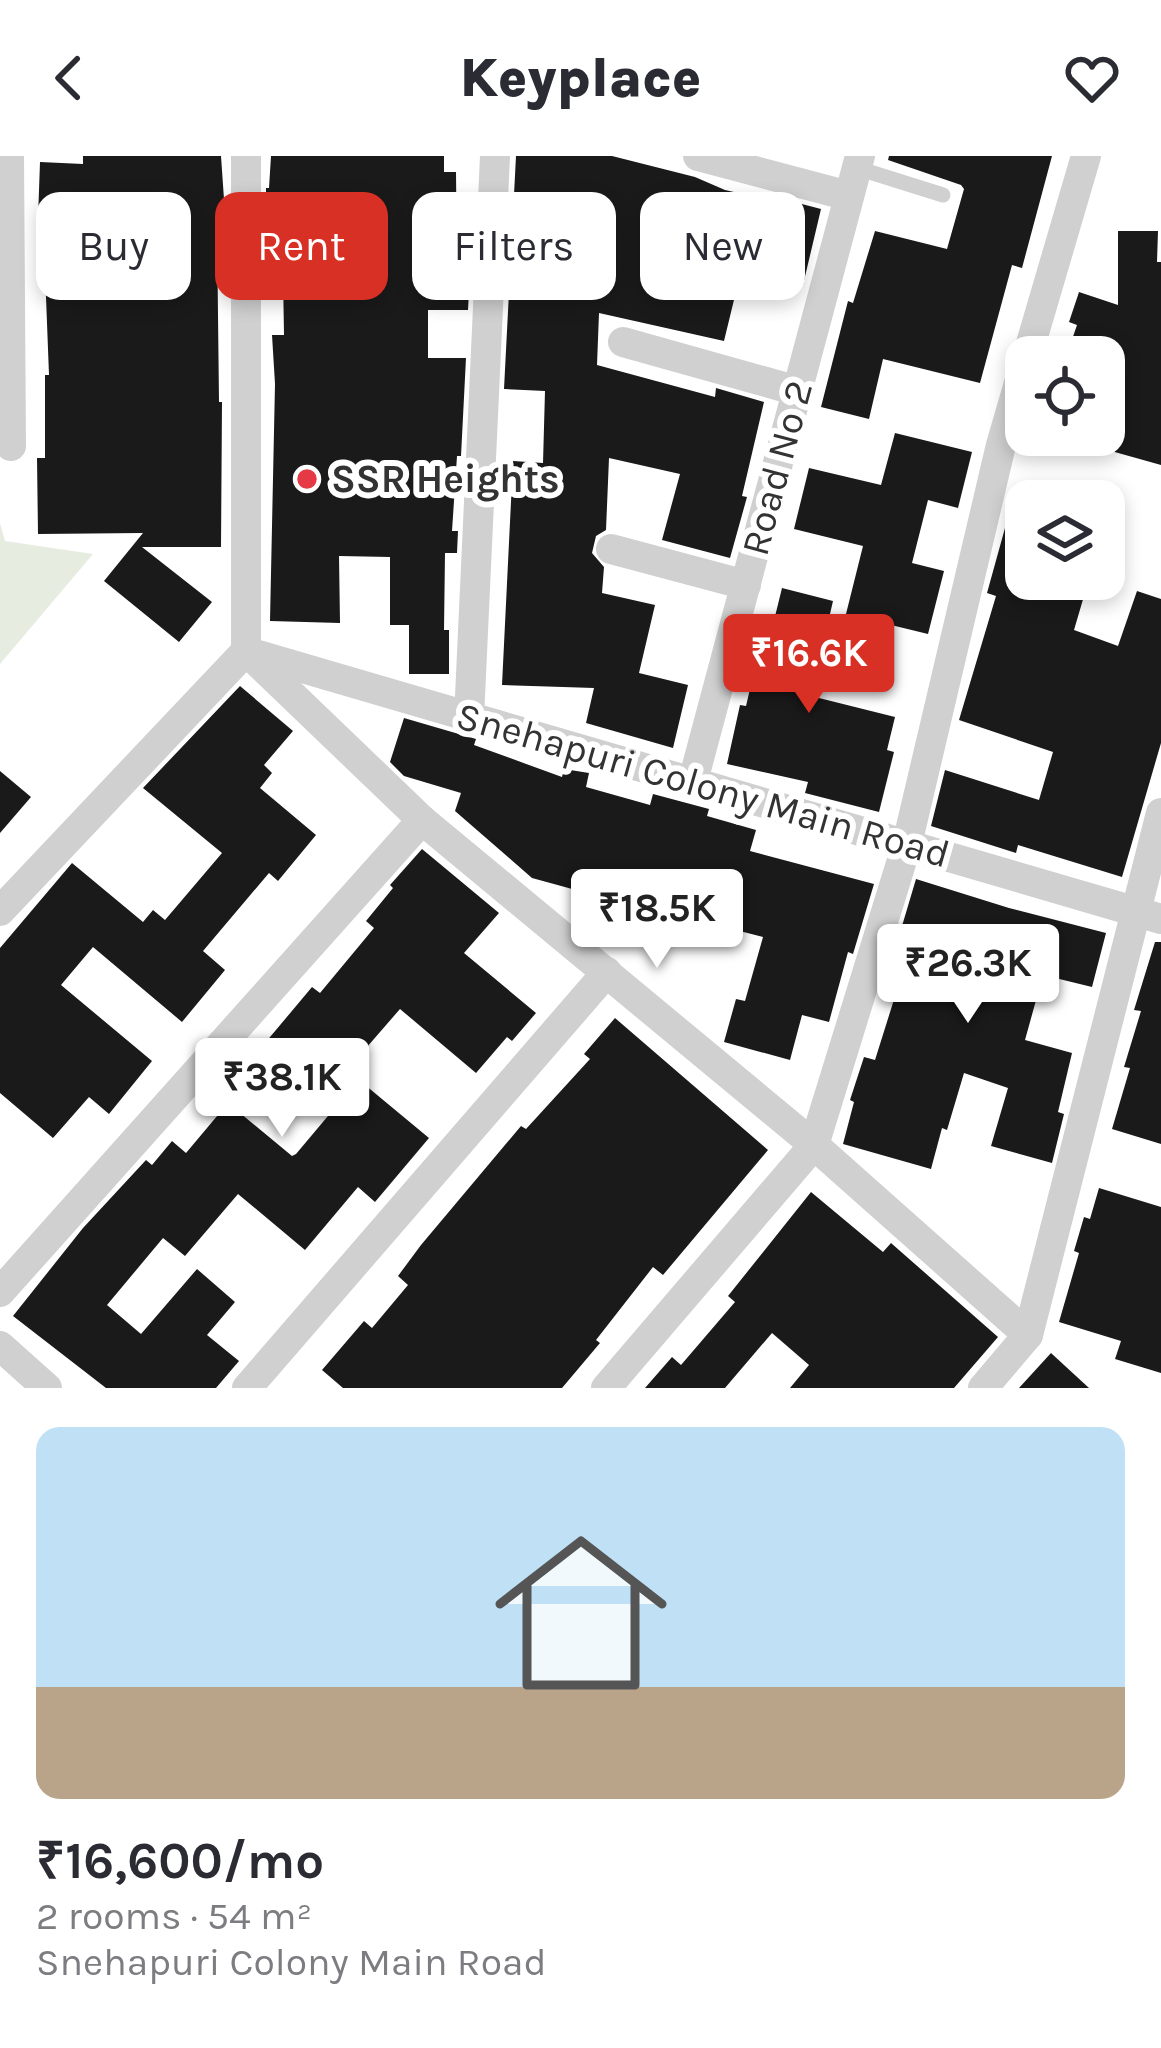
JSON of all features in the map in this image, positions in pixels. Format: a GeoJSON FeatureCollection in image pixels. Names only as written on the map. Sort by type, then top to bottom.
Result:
{"type":"FeatureCollection","features":[{"type":"Feature","properties":{"kind":"street"},"geometry":{"type":"LineString","coordinates":[[9,156],[11,446]]}},
{"type":"Feature","properties":{"kind":"street"},"geometry":{"type":"LineString","coordinates":[[0,911],[246,651],[246,156]]}},
{"type":"Feature","properties":{"kind":"street"},"geometry":{"type":"LineString","coordinates":[[469,718],[495,156]]}},
{"type":"Feature","properties":{"kind":"street"},"geometry":{"type":"LineString","coordinates":[[698,156],[856,174]]}},
{"type":"Feature","properties":{"kind":"street"},"geometry":{"type":"LineString","coordinates":[[1033,336],[1086,156]]}},
{"type":"Feature","properties":{"kind":"street","name":"Road No 2"},"geometry":{"type":"LineString","coordinates":[[693,781],[856,174]]}},
{"type":"Feature","properties":{"kind":"street"},"geometry":{"type":"LineString","coordinates":[[623,342],[798,391]]}},
{"type":"Feature","properties":{"kind":"street"},"geometry":{"type":"LineString","coordinates":[[606,1388],[814,1145],[907,844],[1005,428]]}},
{"type":"Feature","properties":{"kind":"street"},"geometry":{"type":"LineString","coordinates":[[611,549],[746,585]]}},
{"type":"Feature","properties":{"kind":"street"},"geometry":{"type":"LineString","coordinates":[[246,651],[422,820],[814,1145],[1028,1335]]}},
{"type":"Feature","properties":{"kind":"street","name":"Snehapuri Colony Main Road"},"geometry":{"type":"LineString","coordinates":[[246,651],[1147,915]]}},
{"type":"Feature","properties":{"kind":"street"},"geometry":{"type":"LineString","coordinates":[[983,1388],[1028,1335],[1147,915],[1161,813]]}},
{"type":"Feature","properties":{"kind":"street"},"geometry":{"type":"LineString","coordinates":[[0,1292],[422,820]]}},
{"type":"Feature","properties":{"kind":"street"},"geometry":{"type":"LineString","coordinates":[[247,1388],[607,972]]}},
{"type":"Feature","properties":{"kind":"street"},"geometry":{"type":"LineString","coordinates":[[0,1346],[47,1388]]}},
{"type":"Feature","properties":{"kind":"lane"},"geometry":{"type":"LineString","coordinates":[[856,174],[943,195]]}},
{"type":"Feature","properties":{"kind":"shaded area"},"geometry":{"type":"Polygon","coordinates":[[[0,523],[5,541],[93,554],[0,664],[0,523]]]}},
{"type":"Feature","properties":{"kind":"building"},"geometry":{"type":"Polygon","coordinates":[[[83,156],[221,156],[224,192],[215,192],[215,300],[222,402],[221,547],[142,547],[212,602],[179,642],[104,581],[143,533],[38,534],[37,458],[45,458],[45,375],[49,375],[46,300],[191,300],[191,192],[39,192],[40,162],[83,164],[83,156]]]}},
{"type":"Feature","properties":{"kind":"building"},"geometry":{"type":"Polygon","coordinates":[[[271,156],[444,156],[444,172],[456,172],[456,192],[412,192],[412,300],[469,300],[468,310],[428,310],[428,358],[466,358],[452,531],[458,531],[457,553],[445,553],[449,674],[409,674],[409,625],[390,625],[390,557],[339,556],[340,623],[270,621],[272,335],[284,335],[283,300],[388,300],[388,192],[266,192],[271,156]]]}},
{"type":"Feature","properties":{"kind":"building"},"geometry":{"type":"Polygon","coordinates":[[[516,156],[612,156],[734,192],[640,192],[640,300],[734,300],[724,341],[599,313],[597,365],[715,397],[716,388],[764,402],[742,496],[747,497],[730,558],[662,540],[680,474],[609,458],[606,530],[596,536],[592,553],[604,567],[602,593],[655,605],[639,673],[688,685],[673,748],[586,723],[594,688],[502,685],[513,461],[543,463],[545,391],[504,389],[509,300],[616,300],[616,192],[514,192],[516,156]]]}},
{"type":"Feature","properties":{"kind":"building"},"geometry":{"type":"Polygon","coordinates":[[[889,156],[1052,156],[1022,268],[1012,265],[980,383],[883,359],[869,419],[821,407],[848,301],[853,303],[875,231],[947,249],[964,189],[888,160],[889,156]]]}},
{"type":"Feature","properties":{"kind":"building"},"geometry":{"type":"Polygon","coordinates":[[[805,205],[821,209],[805,277],[805,205]]]}},
{"type":"Feature","properties":{"kind":"building"},"geometry":{"type":"Polygon","coordinates":[[[1118,231],[1158,231],[1161,465],[1125,455],[1125,336],[1073,336],[1077,325],[1069,322],[1079,292],[1118,305],[1118,231]]]}},
{"type":"Feature","properties":{"kind":"building"},"geometry":{"type":"Polygon","coordinates":[[[895,433],[972,452],[958,508],[928,500],[912,563],[944,571],[928,634],[846,614],[863,546],[794,529],[809,468],[881,485],[895,433]]]}},
{"type":"Feature","properties":{"kind":"building"},"geometry":{"type":"Polygon","coordinates":[[[1005,528],[1005,600],[1083,600],[1074,630],[1118,646],[1137,591],[1161,599],[1161,743],[1122,877],[1018,845],[1016,853],[931,826],[945,770],[1039,800],[1053,752],[959,720],[996,596],[987,593],[1005,528]]]}},
{"type":"Feature","properties":{"kind":"building"},"geometry":{"type":"Polygon","coordinates":[[[782,588],[833,601],[811,696],[895,717],[887,750],[894,752],[879,812],[805,793],[808,782],[727,764],[740,705],[746,706],[759,651],[766,653],[782,588]]]}},
{"type":"Feature","properties":{"kind":"building"},"geometry":{"type":"Polygon","coordinates":[[[240,686],[293,731],[264,765],[272,773],[260,788],[316,835],[278,881],[269,873],[203,951],[225,970],[182,1022],[93,947],[61,985],[152,1061],[109,1114],[89,1097],[53,1138],[0,1093],[0,948],[72,863],[143,922],[153,910],[165,920],[222,853],[143,788],[240,686]]]}},
{"type":"Feature","properties":{"kind":"building"},"geometry":{"type":"Polygon","coordinates":[[[404,718],[476,739],[474,745],[562,777],[564,769],[589,773],[586,787],[650,805],[653,794],[709,809],[707,816],[756,830],[750,851],[874,884],[853,954],[848,952],[829,1022],[802,1015],[790,1060],[724,1042],[736,999],[745,1001],[763,937],[674,914],[667,942],[626,931],[630,916],[591,905],[594,895],[532,878],[455,811],[461,793],[404,776],[390,762],[404,718]]]}},
{"type":"Feature","properties":{"kind":"building"},"geometry":{"type":"Polygon","coordinates":[[[0,771],[31,797],[0,833],[0,771]]]}},
{"type":"Feature","properties":{"kind":"building"},"geometry":{"type":"Polygon","coordinates":[[[422,849],[499,913],[464,953],[536,1013],[476,1073],[400,1009],[347,1070],[429,1138],[375,1202],[358,1187],[305,1250],[238,1194],[185,1256],[163,1238],[107,1305],[141,1334],[197,1269],[235,1302],[207,1335],[239,1361],[216,1388],[106,1388],[13,1316],[83,1228],[146,1160],[152,1165],[172,1141],[186,1153],[228,1103],[292,1156],[296,1154],[333,1110],[260,1049],[312,987],[320,993],[374,928],[366,921],[422,849]]]}},
{"type":"Feature","properties":{"kind":"building"},"geometry":{"type":"Polygon","coordinates":[[[916,879],[1106,933],[1092,987],[1043,975],[1025,1040],[1072,1053],[1052,1163],[991,1146],[1008,1088],[964,1073],[931,1169],[843,1144],[864,1057],[875,1060],[897,990],[887,987],[891,963],[916,879]]]}},
{"type":"Feature","properties":{"kind":"building"},"geometry":{"type":"Polygon","coordinates":[[[1155,942],[1161,942],[1161,1144],[1112,1129],[1141,1011],[1134,1010],[1155,942]]]}},
{"type":"Feature","properties":{"kind":"building"},"geometry":{"type":"Polygon","coordinates":[[[615,1018],[768,1150],[663,1275],[653,1267],[562,1388],[343,1388],[322,1370],[364,1321],[372,1328],[408,1285],[398,1276],[421,1245],[521,1126],[526,1129],[590,1059],[584,1054],[615,1018]]]}},
{"type":"Feature","properties":{"kind":"building"},"geometry":{"type":"Polygon","coordinates":[[[1099,1188],[1161,1207],[1161,1373],[1115,1359],[1121,1341],[1059,1322],[1084,1217],[1090,1219],[1099,1188]]]}},
{"type":"Feature","properties":{"kind":"building"},"geometry":{"type":"Polygon","coordinates":[[[811,1192],[883,1252],[891,1243],[998,1337],[954,1388],[790,1388],[809,1365],[772,1333],[725,1388],[645,1388],[672,1357],[681,1365],[735,1302],[728,1296],[811,1192]]]}},
{"type":"Feature","properties":{"kind":"building"},"geometry":{"type":"Polygon","coordinates":[[[1051,1353],[1089,1388],[1019,1388],[1051,1353]]]}},
{"type":"Feature","properties":{"kind":"place","name":"SSR Heights"},"geometry":{"type":"Point","coordinates":[307,479]}}]}
